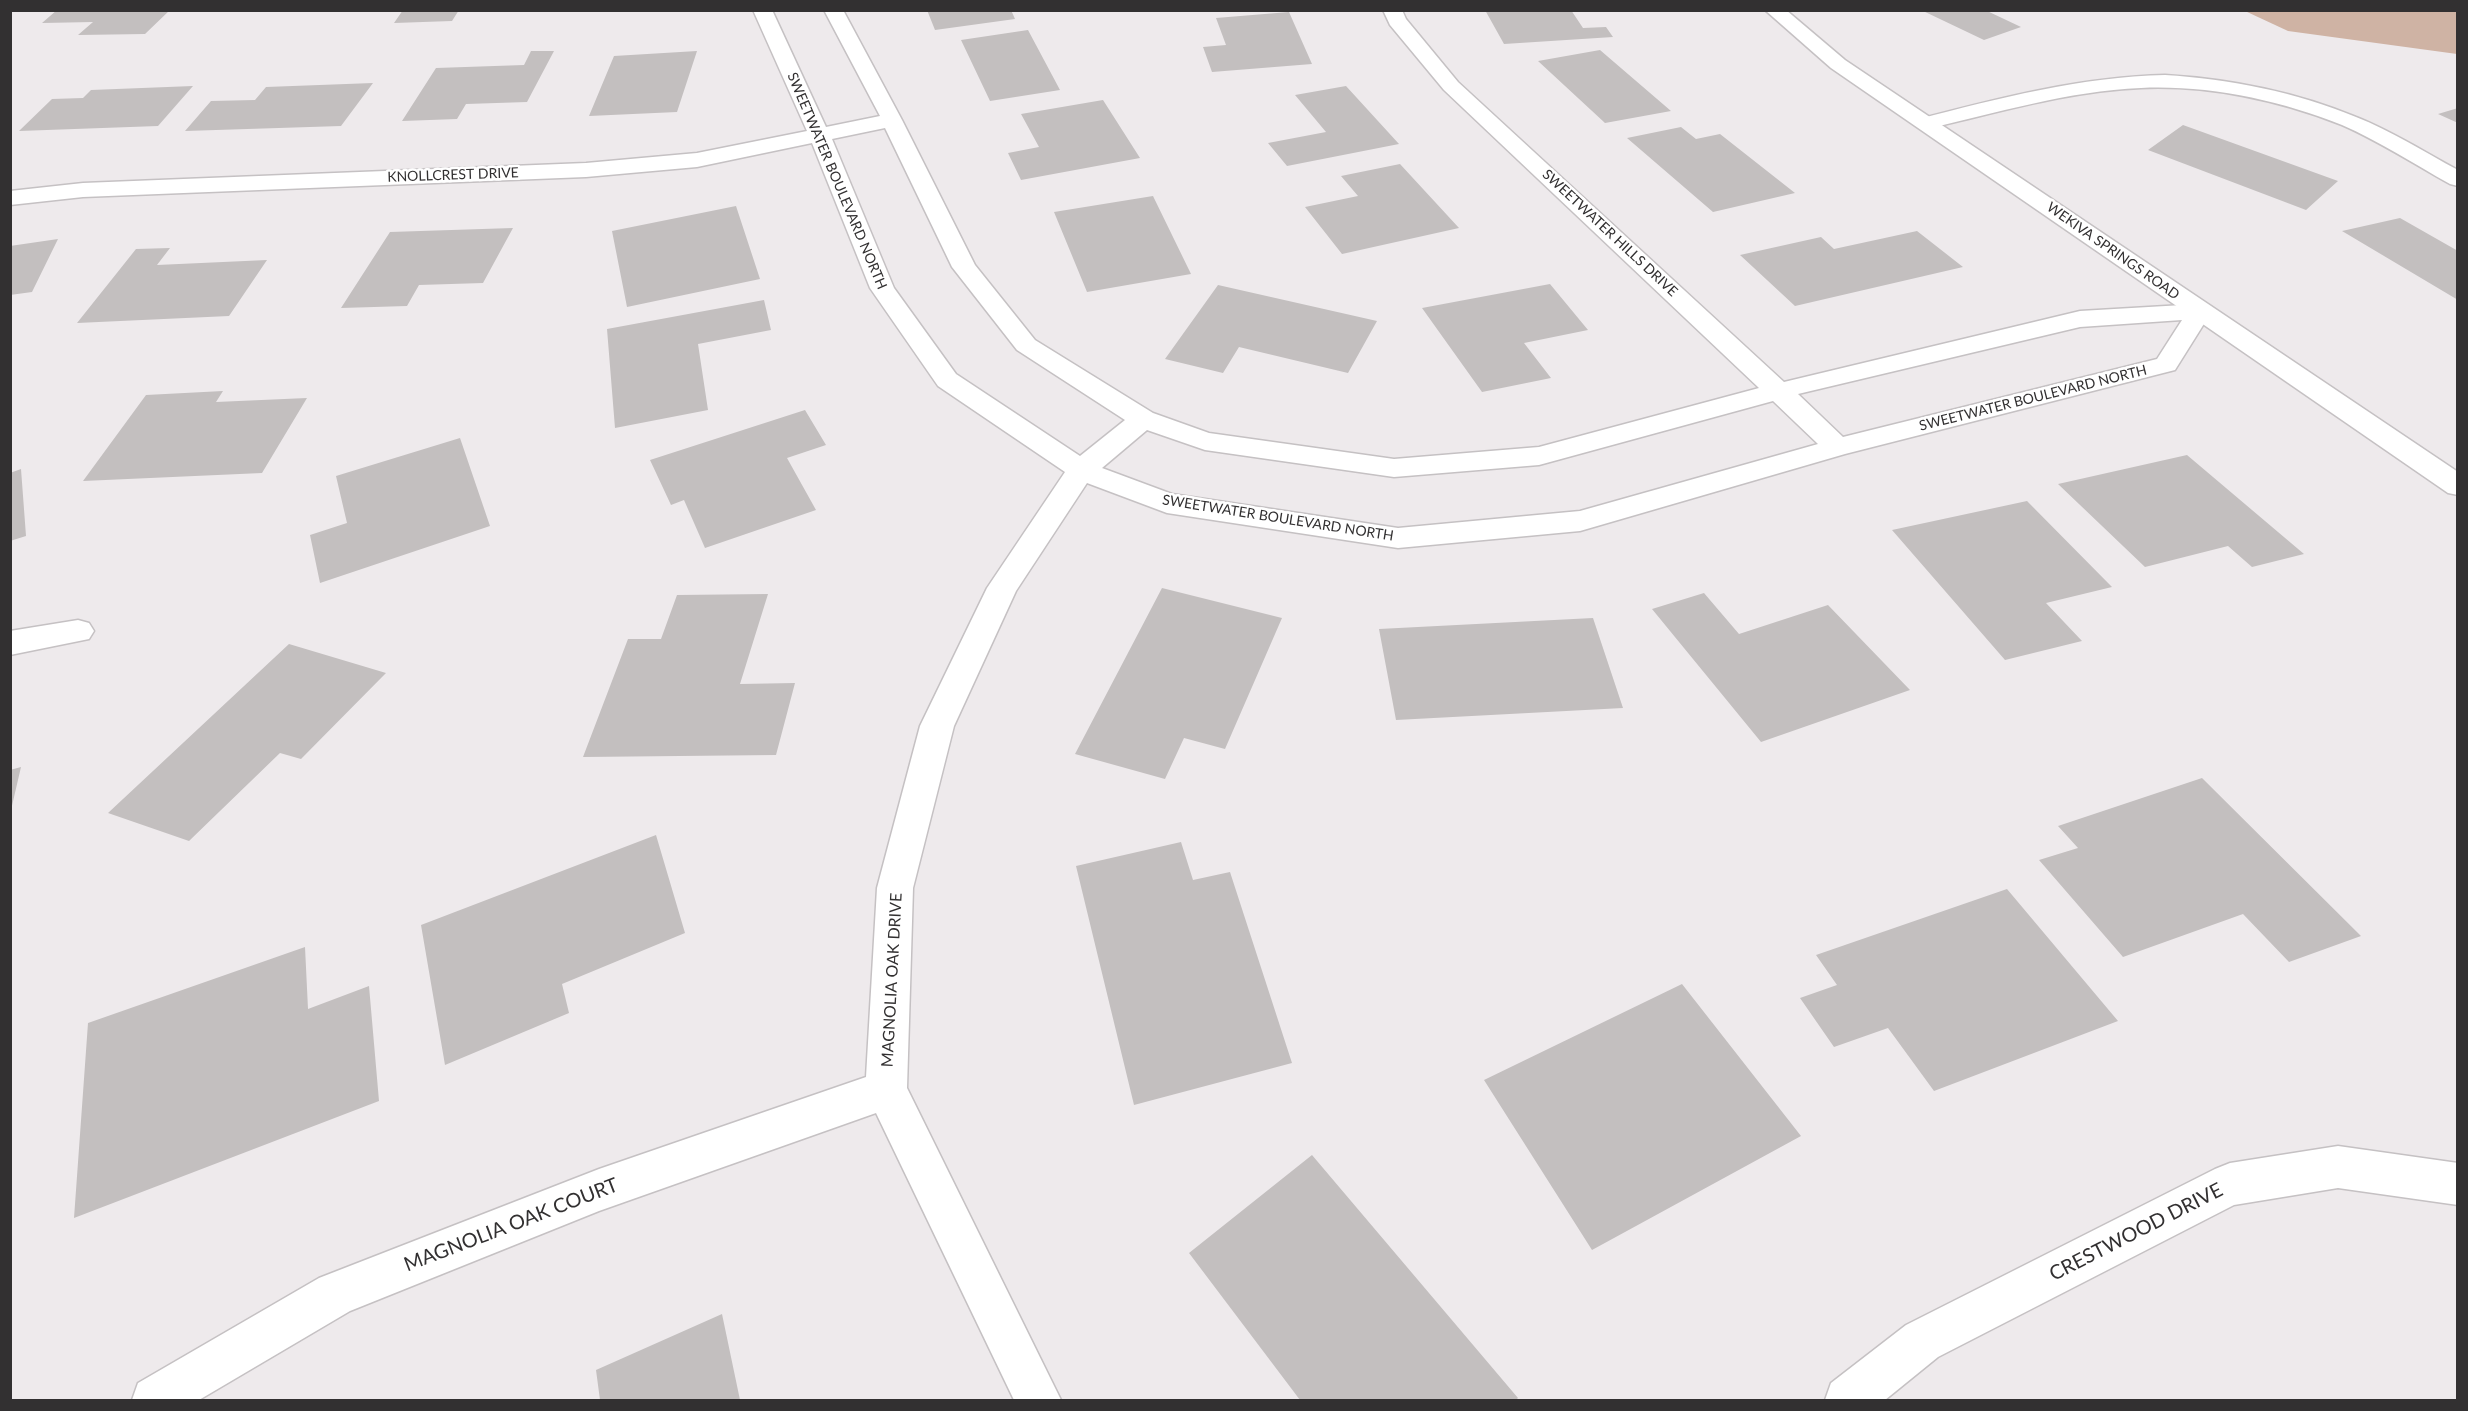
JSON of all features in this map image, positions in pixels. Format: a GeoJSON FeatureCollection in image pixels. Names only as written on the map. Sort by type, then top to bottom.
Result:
{"type":"FeatureCollection","features":[{"type":"Feature","properties":{"kind":"street","name":"SWEETWATER BOULEVARD NORTH"},"geometry":{"type":"LineString","coordinates":[[762,10],[819,134],[882,288],[947,380],[1080,470],[1167,503],[1398,538],[1580,521],[1838,447],[2166,364],[2200,311]]}},
{"type":"Feature","properties":{"kind":"street"},"geometry":{"type":"LineString","coordinates":[[833,10],[892,120],[964,267],[1026,345],[1143,419],[1205,441],[1394,468],[1539,456],[1779,391],[2080,319],[2200,311]]}},
{"type":"Feature","properties":{"kind":"street","name":"SWEETWATER HILLS DRIVE"},"geometry":{"type":"LineString","coordinates":[[1392,10],[1397,21],[1451,86],[1838,447]]}},
{"type":"Feature","properties":{"kind":"street","name":"WEKIVA SPRINGS ROAD"},"geometry":{"type":"LineString","coordinates":[[1774,10],[1838,64],[2457,486]]}},
{"type":"Feature","properties":{"kind":"street"},"geometry":{"type":"LineString","coordinates":[[1926,123],[2083,87],[2142,81],[2209,85],[2274,97],[2349,122],[2457,179]]}},
{"type":"Feature","properties":{"kind":"street","name":"KNOLLCREST DRIVE"},"geometry":{"type":"LineString","coordinates":[[10,198],[83,190],[586,170],[697,160],[892,120]]}},
{"type":"Feature","properties":{"kind":"street","name":"MAGNOLIA OAK DRIVE"},"geometry":{"type":"LineString","coordinates":[[1038,1401],[886,1090],[896,888],[936,726],[1002,588],[1080,470],[1143,419]]}},
{"type":"Feature","properties":{"kind":"street"},"geometry":{"type":"LineString","coordinates":[[10,643],[78,631]]}},
{"type":"Feature","properties":{"kind":"street","name":"MAGNOLIA OAK COURT"},"geometry":{"type":"LineString","coordinates":[[155,1401],[335,1294],[599,1190],[886,1090]]}},
{"type":"Feature","properties":{"kind":"street","name":"CRESTWOOD DRIVE"},"geometry":{"type":"LineString","coordinates":[[1848,1401],[1922,1341],[2230,1184],[2338,1167],[2457,1184]]}},
{"type":"Feature","properties":{"kind":"shaded area"},"geometry":{"type":"Polygon","coordinates":[[[2245,11],[2457,11],[2457,54],[2288,31],[2245,11]]]}},
{"type":"Feature","properties":{"kind":"building"},"geometry":{"type":"Polygon","coordinates":[[[57,10],[170,10],[145,34],[78,35],[93,22],[42,23],[57,10]]]}},
{"type":"Feature","properties":{"kind":"building"},"geometry":{"type":"Polygon","coordinates":[[[403,10],[459,10],[452,21],[394,23],[403,10]]]}},
{"type":"Feature","properties":{"kind":"building"},"geometry":{"type":"Polygon","coordinates":[[[927,10],[1011,10],[1015,19],[935,30],[927,10]]]}},
{"type":"Feature","properties":{"kind":"building"},"geometry":{"type":"Polygon","coordinates":[[[1485,10],[1571,10],[1583,28],[1606,27],[1613,37],[1504,44],[1485,10]]]}},
{"type":"Feature","properties":{"kind":"building"},"geometry":{"type":"Polygon","coordinates":[[[1921,10],[1985,10],[2021,27],[1984,40],[1921,10]]]}},
{"type":"Feature","properties":{"kind":"building"},"geometry":{"type":"Polygon","coordinates":[[[1289,12],[1312,64],[1212,72],[1203,47],[1226,45],[1216,18],[1289,12]]]}},
{"type":"Feature","properties":{"kind":"building"},"geometry":{"type":"Polygon","coordinates":[[[1028,30],[1060,90],[990,101],[961,40],[1028,30]]]}},
{"type":"Feature","properties":{"kind":"building"},"geometry":{"type":"Polygon","coordinates":[[[1600,50],[1671,111],[1605,123],[1538,61],[1600,50]]]}},
{"type":"Feature","properties":{"kind":"building"},"geometry":{"type":"Polygon","coordinates":[[[531,51],[554,51],[527,102],[466,104],[457,119],[402,121],[436,68],[524,65],[531,51]]]}},
{"type":"Feature","properties":{"kind":"building"},"geometry":{"type":"Polygon","coordinates":[[[697,51],[677,112],[589,116],[614,56],[697,51]]]}},
{"type":"Feature","properties":{"kind":"building"},"geometry":{"type":"Polygon","coordinates":[[[373,83],[341,126],[185,131],[211,101],[255,100],[266,87],[373,83]]]}},
{"type":"Feature","properties":{"kind":"building"},"geometry":{"type":"Polygon","coordinates":[[[193,86],[158,126],[19,131],[52,99],[83,98],[91,90],[193,86]]]}},
{"type":"Feature","properties":{"kind":"building"},"geometry":{"type":"Polygon","coordinates":[[[1346,86],[1399,144],[1287,166],[1268,143],[1326,132],[1295,95],[1346,86]]]}},
{"type":"Feature","properties":{"kind":"building"},"geometry":{"type":"Polygon","coordinates":[[[1103,100],[1140,158],[1021,180],[1008,153],[1039,147],[1021,114],[1103,100]]]}},
{"type":"Feature","properties":{"kind":"building"},"geometry":{"type":"Polygon","coordinates":[[[2458,108],[2458,123],[2438,114],[2458,108]]]}},
{"type":"Feature","properties":{"kind":"building"},"geometry":{"type":"Polygon","coordinates":[[[2183,125],[2338,181],[2306,210],[2148,150],[2183,125]]]}},
{"type":"Feature","properties":{"kind":"building"},"geometry":{"type":"Polygon","coordinates":[[[1681,127],[1696,139],[1720,134],[1795,193],[1713,212],[1627,138],[1681,127]]]}},
{"type":"Feature","properties":{"kind":"building"},"geometry":{"type":"Polygon","coordinates":[[[1400,164],[1459,228],[1342,254],[1305,207],[1358,196],[1341,176],[1400,164]]]}},
{"type":"Feature","properties":{"kind":"building"},"geometry":{"type":"Polygon","coordinates":[[[1153,196],[1191,274],[1087,292],[1054,212],[1153,196]]]}},
{"type":"Feature","properties":{"kind":"building"},"geometry":{"type":"Polygon","coordinates":[[[736,206],[760,279],[627,307],[612,231],[736,206]]]}},
{"type":"Feature","properties":{"kind":"building"},"geometry":{"type":"Polygon","coordinates":[[[2400,218],[2458,251],[2458,300],[2342,231],[2400,218]]]}},
{"type":"Feature","properties":{"kind":"building"},"geometry":{"type":"Polygon","coordinates":[[[513,228],[483,283],[419,285],[407,306],[341,308],[390,232],[513,228]]]}},
{"type":"Feature","properties":{"kind":"building"},"geometry":{"type":"Polygon","coordinates":[[[1917,231],[1963,267],[1795,306],[1740,255],[1821,237],[1834,249],[1917,231]]]}},
{"type":"Feature","properties":{"kind":"building"},"geometry":{"type":"Polygon","coordinates":[[[58,239],[32,292],[10,295],[10,246],[58,239]]]}},
{"type":"Feature","properties":{"kind":"building"},"geometry":{"type":"Polygon","coordinates":[[[170,248],[157,265],[267,260],[229,316],[77,323],[136,249],[170,248]]]}},
{"type":"Feature","properties":{"kind":"building"},"geometry":{"type":"Polygon","coordinates":[[[1550,284],[1588,330],[1524,343],[1551,378],[1482,392],[1422,308],[1550,284]]]}},
{"type":"Feature","properties":{"kind":"building"},"geometry":{"type":"Polygon","coordinates":[[[1218,285],[1377,321],[1348,373],[1239,347],[1223,373],[1165,359],[1218,285]]]}},
{"type":"Feature","properties":{"kind":"building"},"geometry":{"type":"Polygon","coordinates":[[[764,300],[771,330],[698,344],[708,410],[615,428],[607,329],[764,300]]]}},
{"type":"Feature","properties":{"kind":"building"},"geometry":{"type":"Polygon","coordinates":[[[223,391],[216,402],[307,398],[262,473],[83,481],[146,395],[223,391]]]}},
{"type":"Feature","properties":{"kind":"building"},"geometry":{"type":"Polygon","coordinates":[[[805,410],[826,445],[787,458],[816,510],[705,548],[684,500],[671,505],[650,460],[805,410]]]}},
{"type":"Feature","properties":{"kind":"building"},"geometry":{"type":"Polygon","coordinates":[[[460,438],[490,526],[320,583],[310,535],[347,523],[336,476],[460,438]]]}},
{"type":"Feature","properties":{"kind":"building"},"geometry":{"type":"Polygon","coordinates":[[[2187,455],[2304,554],[2252,567],[2228,546],[2145,567],[2058,484],[2187,455]]]}},
{"type":"Feature","properties":{"kind":"building"},"geometry":{"type":"Polygon","coordinates":[[[21,469],[26,536],[10,541],[10,473],[21,469]]]}},
{"type":"Feature","properties":{"kind":"building"},"geometry":{"type":"Polygon","coordinates":[[[2027,501],[2112,587],[2046,603],[2082,641],[2005,660],[1892,530],[2027,501]]]}},
{"type":"Feature","properties":{"kind":"building"},"geometry":{"type":"Polygon","coordinates":[[[1162,588],[1282,618],[1225,749],[1184,738],[1165,779],[1075,754],[1162,588]]]}},
{"type":"Feature","properties":{"kind":"building"},"geometry":{"type":"Polygon","coordinates":[[[1704,593],[1739,634],[1828,605],[1910,690],[1761,742],[1652,609],[1704,593]]]}},
{"type":"Feature","properties":{"kind":"building"},"geometry":{"type":"Polygon","coordinates":[[[768,594],[740,684],[795,683],[776,755],[583,757],[628,639],[661,639],[677,595],[768,594]]]}},
{"type":"Feature","properties":{"kind":"building"},"geometry":{"type":"Polygon","coordinates":[[[1593,618],[1623,708],[1396,720],[1379,629],[1593,618]]]}},
{"type":"Feature","properties":{"kind":"building"},"geometry":{"type":"Polygon","coordinates":[[[289,644],[386,673],[301,759],[280,753],[189,841],[108,813],[289,644]]]}},
{"type":"Feature","properties":{"kind":"building"},"geometry":{"type":"Polygon","coordinates":[[[21,767],[11,810],[10,810],[10,770],[21,767]]]}},
{"type":"Feature","properties":{"kind":"building"},"geometry":{"type":"Polygon","coordinates":[[[2202,778],[2361,936],[2289,962],[2243,914],[2123,957],[2039,860],[2078,848],[2058,826],[2202,778]]]}},
{"type":"Feature","properties":{"kind":"building"},"geometry":{"type":"Polygon","coordinates":[[[656,835],[685,933],[562,984],[569,1013],[445,1065],[421,925],[656,835]]]}},
{"type":"Feature","properties":{"kind":"building"},"geometry":{"type":"Polygon","coordinates":[[[1181,842],[1193,880],[1230,872],[1292,1063],[1134,1105],[1076,866],[1181,842]]]}},
{"type":"Feature","properties":{"kind":"building"},"geometry":{"type":"Polygon","coordinates":[[[2007,889],[2118,1021],[1934,1091],[1888,1028],[1834,1047],[1800,998],[1837,985],[1816,955],[2007,889]]]}},
{"type":"Feature","properties":{"kind":"building"},"geometry":{"type":"Polygon","coordinates":[[[305,947],[308,1009],[369,986],[379,1101],[74,1218],[88,1023],[305,947]]]}},
{"type":"Feature","properties":{"kind":"building"},"geometry":{"type":"Polygon","coordinates":[[[1682,984],[1801,1136],[1592,1250],[1484,1080],[1682,984]]]}},
{"type":"Feature","properties":{"kind":"building"},"geometry":{"type":"Polygon","coordinates":[[[1312,1155],[1518,1398],[1516,1400],[1300,1400],[1189,1253],[1312,1155]]]}},
{"type":"Feature","properties":{"kind":"building"},"geometry":{"type":"Polygon","coordinates":[[[722,1314],[740,1400],[600,1400],[596,1370],[722,1314]]]}}]}
